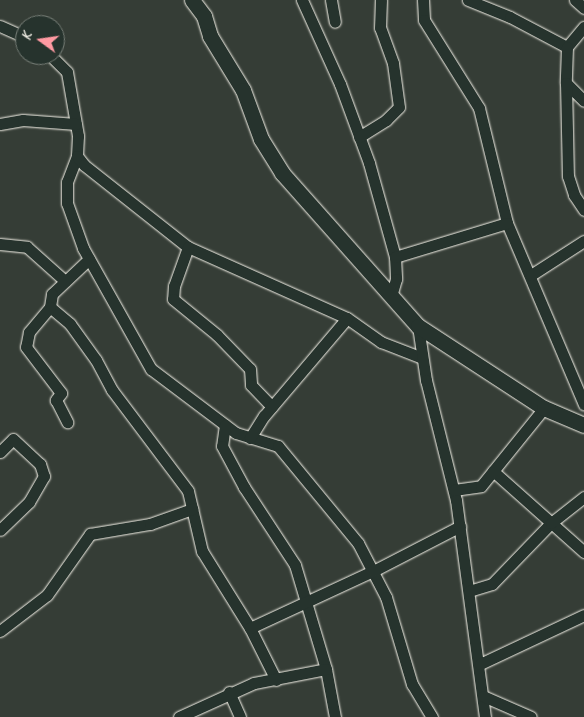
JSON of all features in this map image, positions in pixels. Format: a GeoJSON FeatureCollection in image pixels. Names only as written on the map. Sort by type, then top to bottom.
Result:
{"type":"FeatureCollection","features":[{"type":"Feature","properties":{"kind":"street"},"geometry":{"type":"LineString","coordinates":[[192,0],[202,12],[210,36],[243,90],[261,139],[282,173],[418,326],[544,408],[584,425]]}},
{"type":"Feature","properties":{"kind":"street"},"geometry":{"type":"LineString","coordinates":[[302,0],[359,137],[396,257],[396,279],[392,296]]}},
{"type":"Feature","properties":{"kind":"street"},"geometry":{"type":"LineString","coordinates":[[331,0],[336,22]]}},
{"type":"Feature","properties":{"kind":"street"},"geometry":{"type":"LineString","coordinates":[[359,137],[386,120],[399,107],[393,63],[380,28],[382,0]]}},
{"type":"Feature","properties":{"kind":"street"},"geometry":{"type":"LineString","coordinates":[[423,0],[424,20],[479,108],[507,223],[584,401]]}},
{"type":"Feature","properties":{"kind":"street"},"geometry":{"type":"LineString","coordinates":[[468,0],[525,24],[567,47]]}},
{"type":"Feature","properties":{"kind":"street"},"geometry":{"type":"LineString","coordinates":[[575,0],[584,8]]}},
{"type":"Feature","properties":{"kind":"street"},"geometry":{"type":"LineString","coordinates":[[0,26],[15,33]]}},
{"type":"Feature","properties":{"kind":"street"},"geometry":{"type":"LineString","coordinates":[[584,27],[567,47],[566,83],[568,176],[574,195],[584,210]]}},
{"type":"Feature","properties":{"kind":"street"},"geometry":{"type":"LineString","coordinates":[[60,65],[67,72],[76,124],[77,156],[67,182],[67,203],[89,259],[151,369],[225,426],[250,438],[278,446],[358,543],[386,597],[412,684],[432,717]]}},
{"type":"Feature","properties":{"kind":"street"},"geometry":{"type":"LineString","coordinates":[[566,83],[584,100]]}},
{"type":"Feature","properties":{"kind":"street"},"geometry":{"type":"LineString","coordinates":[[0,124],[23,120],[76,124]]}},
{"type":"Feature","properties":{"kind":"street"},"geometry":{"type":"LineString","coordinates":[[77,156],[84,165],[188,247],[347,318],[380,342],[422,358]]}},
{"type":"Feature","properties":{"kind":"street"},"geometry":{"type":"LineString","coordinates":[[396,257],[507,223]]}},
{"type":"Feature","properties":{"kind":"street"},"geometry":{"type":"LineString","coordinates":[[531,275],[584,241]]}},
{"type":"Feature","properties":{"kind":"street"},"geometry":{"type":"LineString","coordinates":[[0,244],[27,247],[65,281]]}},
{"type":"Feature","properties":{"kind":"street"},"geometry":{"type":"LineString","coordinates":[[188,247],[174,286],[173,298],[217,334],[250,369],[251,385],[272,407]]}},
{"type":"Feature","properties":{"kind":"street"},"geometry":{"type":"LineString","coordinates":[[67,422],[56,400],[61,393],[26,348],[29,332],[50,307],[52,294],[89,259]]}},
{"type":"Feature","properties":{"kind":"street"},"geometry":{"type":"LineString","coordinates":[[50,307],[70,324],[96,360],[112,390],[188,491],[202,551],[250,628],[276,680]]}},
{"type":"Feature","properties":{"kind":"street"},"geometry":{"type":"LineString","coordinates":[[250,438],[272,407],[347,318]]}},
{"type":"Feature","properties":{"kind":"street"},"geometry":{"type":"LineString","coordinates":[[418,326],[422,358],[454,490],[480,664],[485,717]]}},
{"type":"Feature","properties":{"kind":"street"},"geometry":{"type":"LineString","coordinates":[[454,490],[481,486],[544,408]]}},
{"type":"Feature","properties":{"kind":"street"},"geometry":{"type":"LineString","coordinates":[[225,426],[222,446],[244,487],[295,565],[326,669],[335,717]]}},
{"type":"Feature","properties":{"kind":"street"},"geometry":{"type":"LineString","coordinates":[[0,452],[13,439],[40,464],[44,476],[29,502],[0,530]]}},
{"type":"Feature","properties":{"kind":"street"},"geometry":{"type":"LineString","coordinates":[[493,471],[584,552]]}},
{"type":"Feature","properties":{"kind":"street"},"geometry":{"type":"LineString","coordinates":[[469,591],[492,584],[551,523],[584,497]]}},
{"type":"Feature","properties":{"kind":"street"},"geometry":{"type":"LineString","coordinates":[[0,631],[47,595],[90,534],[150,524],[192,509]]}},
{"type":"Feature","properties":{"kind":"street"},"geometry":{"type":"LineString","coordinates":[[250,628],[305,600],[373,571],[460,526]]}},
{"type":"Feature","properties":{"kind":"street"},"geometry":{"type":"LineString","coordinates":[[480,664],[584,615]]}},
{"type":"Feature","properties":{"kind":"street"},"geometry":{"type":"LineString","coordinates":[[180,717],[229,692],[254,683],[326,669]]}},
{"type":"Feature","properties":{"kind":"street"},"geometry":{"type":"LineString","coordinates":[[229,692],[240,717]]}},
{"type":"Feature","properties":{"kind":"street"},"geometry":{"type":"LineString","coordinates":[[483,696],[531,717]]}}]}
